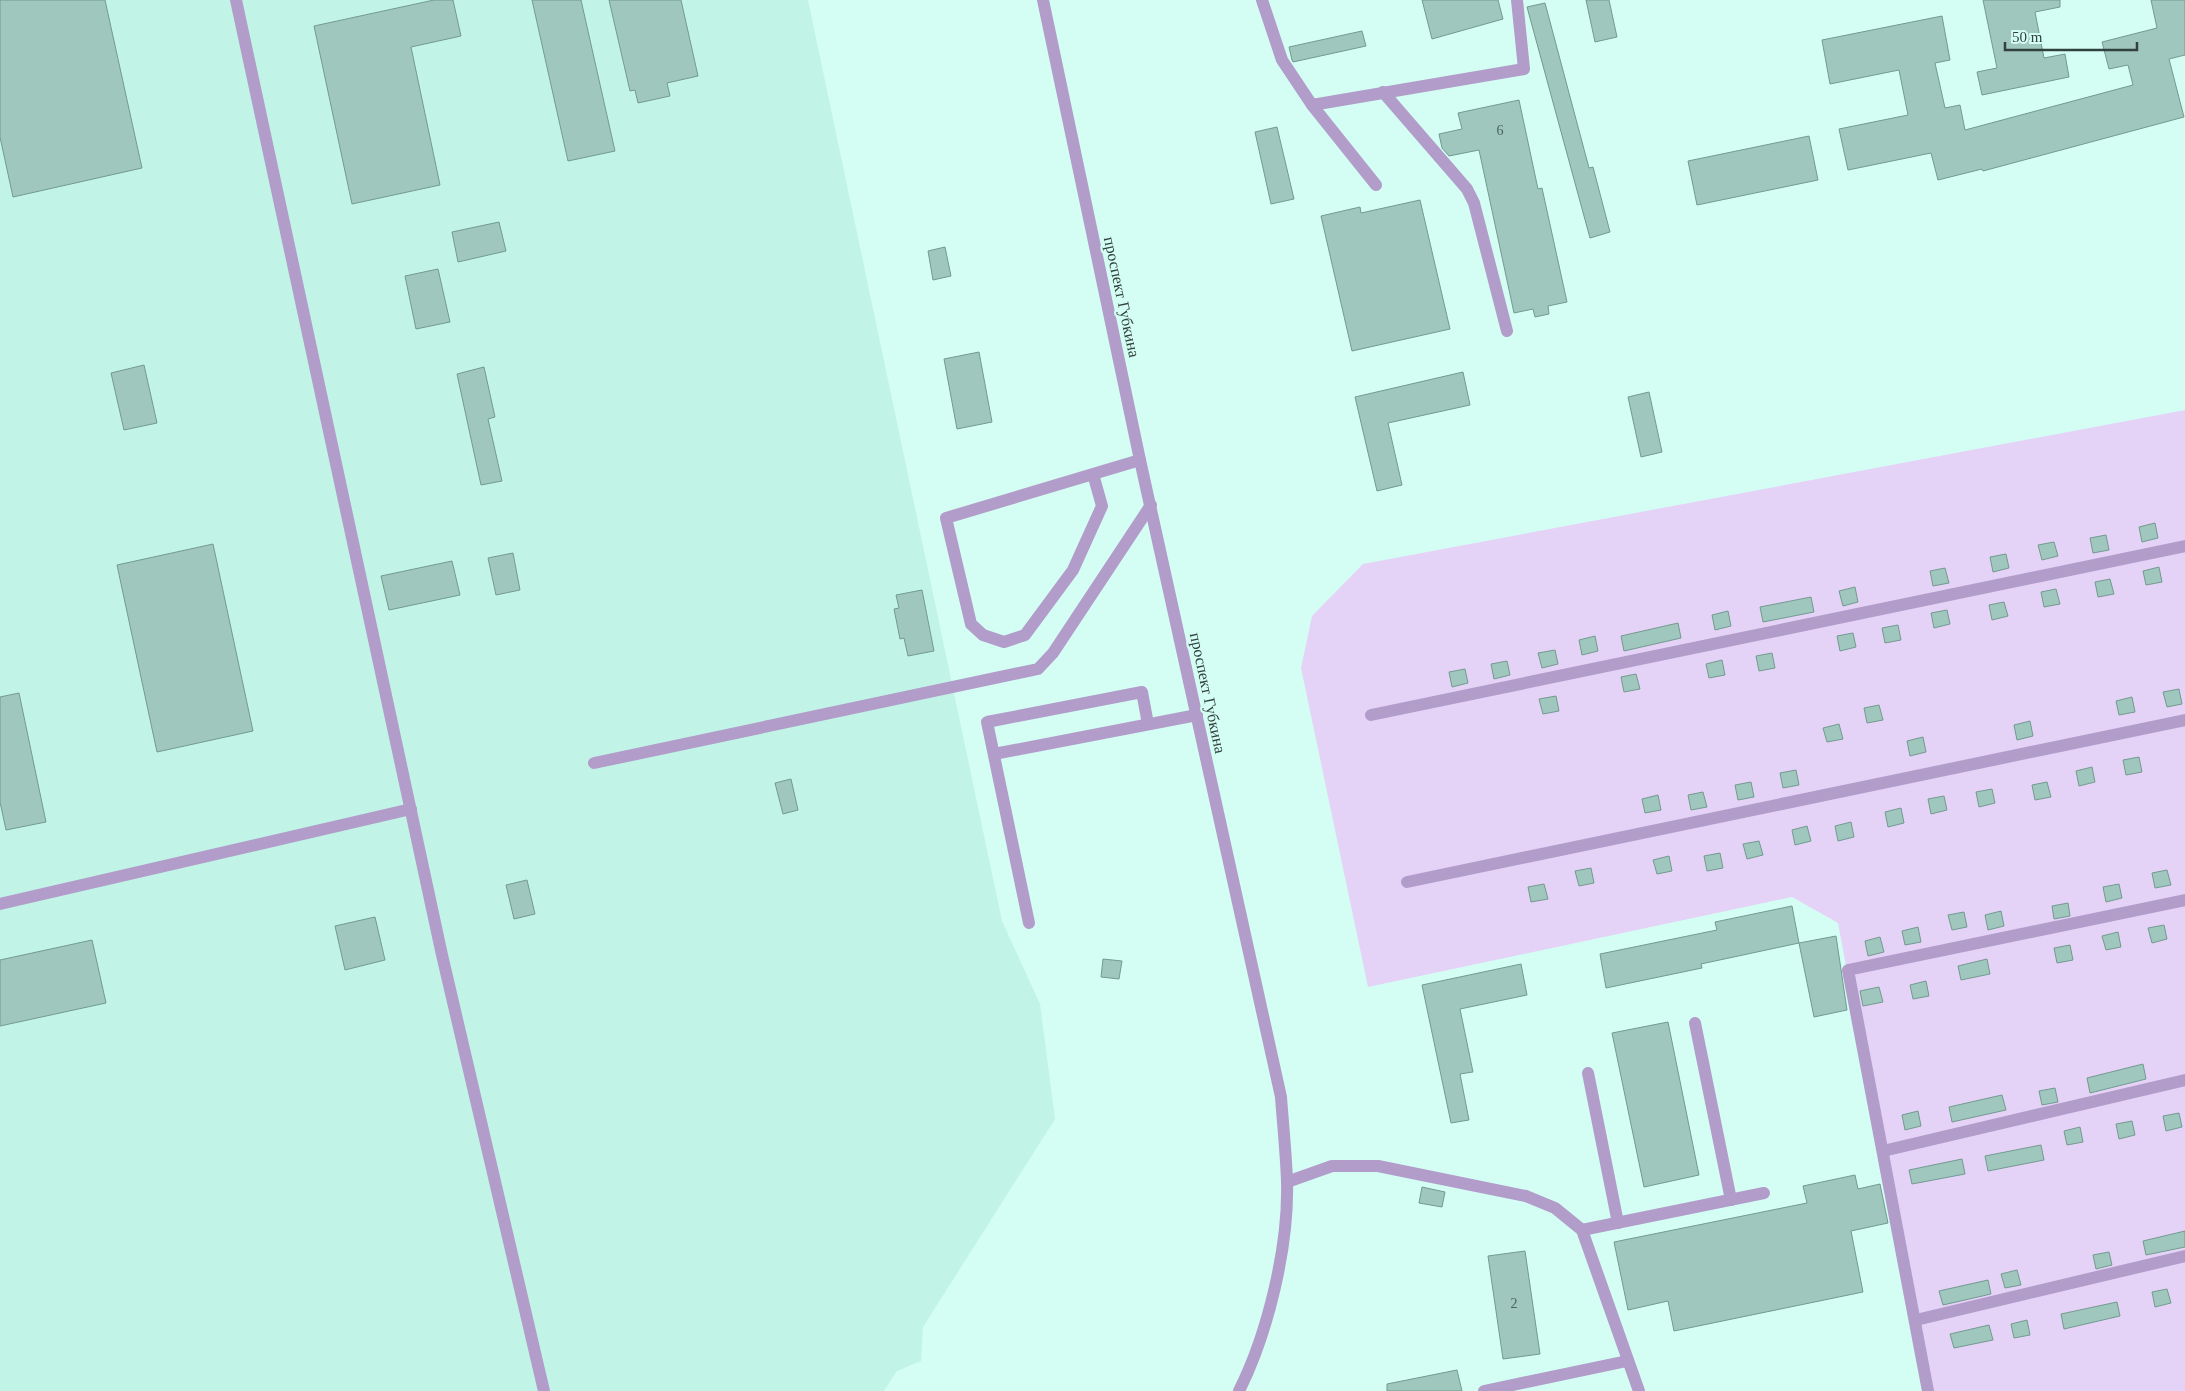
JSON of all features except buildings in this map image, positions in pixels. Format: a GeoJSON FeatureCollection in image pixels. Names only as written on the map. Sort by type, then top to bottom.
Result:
{"type":"FeatureCollection","features":[{"type":"Feature","properties":{"kind":"street"},"geometry":{"type":"LineString","coordinates":[[236,0],[442,954],[544,1391]]}},
{"type":"Feature","properties":{"kind":"street","name":"проспект Губкина"},"geometry":{"type":"LineString","coordinates":[[1043,0],[1140,460],[1281,1097],[1287,1182],[1282,1248],[1266,1322],[1239,1391]]}},
{"type":"Feature","properties":{"kind":"street"},"geometry":{"type":"LineString","coordinates":[[1262,0],[1282,60],[1312,105],[1376,185]]}},
{"type":"Feature","properties":{"kind":"street"},"geometry":{"type":"LineString","coordinates":[[1312,105],[1524,69],[1518,0]]}},
{"type":"Feature","properties":{"kind":"street"},"geometry":{"type":"LineString","coordinates":[[1383,92],[1467,189],[1474,204],[1506,331]]}},
{"type":"Feature","properties":{"kind":"street"},"geometry":{"type":"LineString","coordinates":[[1093,474],[1102,506],[1073,570],[1025,635],[1004,642],[983,635],[971,624],[946,518],[1093,474],[1140,460]]}},
{"type":"Feature","properties":{"kind":"street"},"geometry":{"type":"LineString","coordinates":[[594,763],[1038,669],[1053,653],[1151,505]]}},
{"type":"Feature","properties":{"kind":"street"},"geometry":{"type":"LineString","coordinates":[[1371,715],[2185,546]]}},
{"type":"Feature","properties":{"kind":"street"},"geometry":{"type":"LineString","coordinates":[[1029,923],[987,722],[1142,692],[1148,724]]}},
{"type":"Feature","properties":{"kind":"street"},"geometry":{"type":"LineString","coordinates":[[994,754],[1196,714]]}},
{"type":"Feature","properties":{"kind":"street"},"geometry":{"type":"LineString","coordinates":[[1407,882],[2185,720]]}},
{"type":"Feature","properties":{"kind":"street"},"geometry":{"type":"LineString","coordinates":[[0,904],[411,809]]}},
{"type":"Feature","properties":{"kind":"street"},"geometry":{"type":"LineString","coordinates":[[1928,1391],[1848,970],[2185,900]]}},
{"type":"Feature","properties":{"kind":"street"},"geometry":{"type":"LineString","coordinates":[[1695,1023],[1731,1200]]}},
{"type":"Feature","properties":{"kind":"street"},"geometry":{"type":"LineString","coordinates":[[1588,1073],[1618,1223]]}},
{"type":"Feature","properties":{"kind":"street"},"geometry":{"type":"LineString","coordinates":[[1883,1151],[2185,1080]]}},
{"type":"Feature","properties":{"kind":"street"},"geometry":{"type":"LineString","coordinates":[[1287,1182],[1332,1166],[1378,1166],[1526,1196],[1555,1208],[1582,1230],[1626,1361],[1639,1391]]}},
{"type":"Feature","properties":{"kind":"street"},"geometry":{"type":"LineString","coordinates":[[1582,1230],[1764,1193]]}},
{"type":"Feature","properties":{"kind":"street"},"geometry":{"type":"LineString","coordinates":[[1916,1320],[2185,1256]]}},
{"type":"Feature","properties":{"kind":"street"},"geometry":{"type":"LineString","coordinates":[[1484,1391],[1626,1361]]}},
{"type":"Feature","properties":{"kind":"shaded area"},"geometry":{"type":"Polygon","coordinates":[[[0,0],[808,0],[1002,921],[1040,1004],[1055,1119],[923,1327],[921,1361],[897,1371],[884,1391],[0,1391],[0,0]]]}},
{"type":"Feature","properties":{"kind":"shaded area"},"geometry":{"type":"Polygon","coordinates":[[[2185,410],[2185,1391],[1925,1391],[1838,923],[1792,897],[1368,987],[1301,668],[1312,616],[1363,564],[2185,410]]]}}]}
